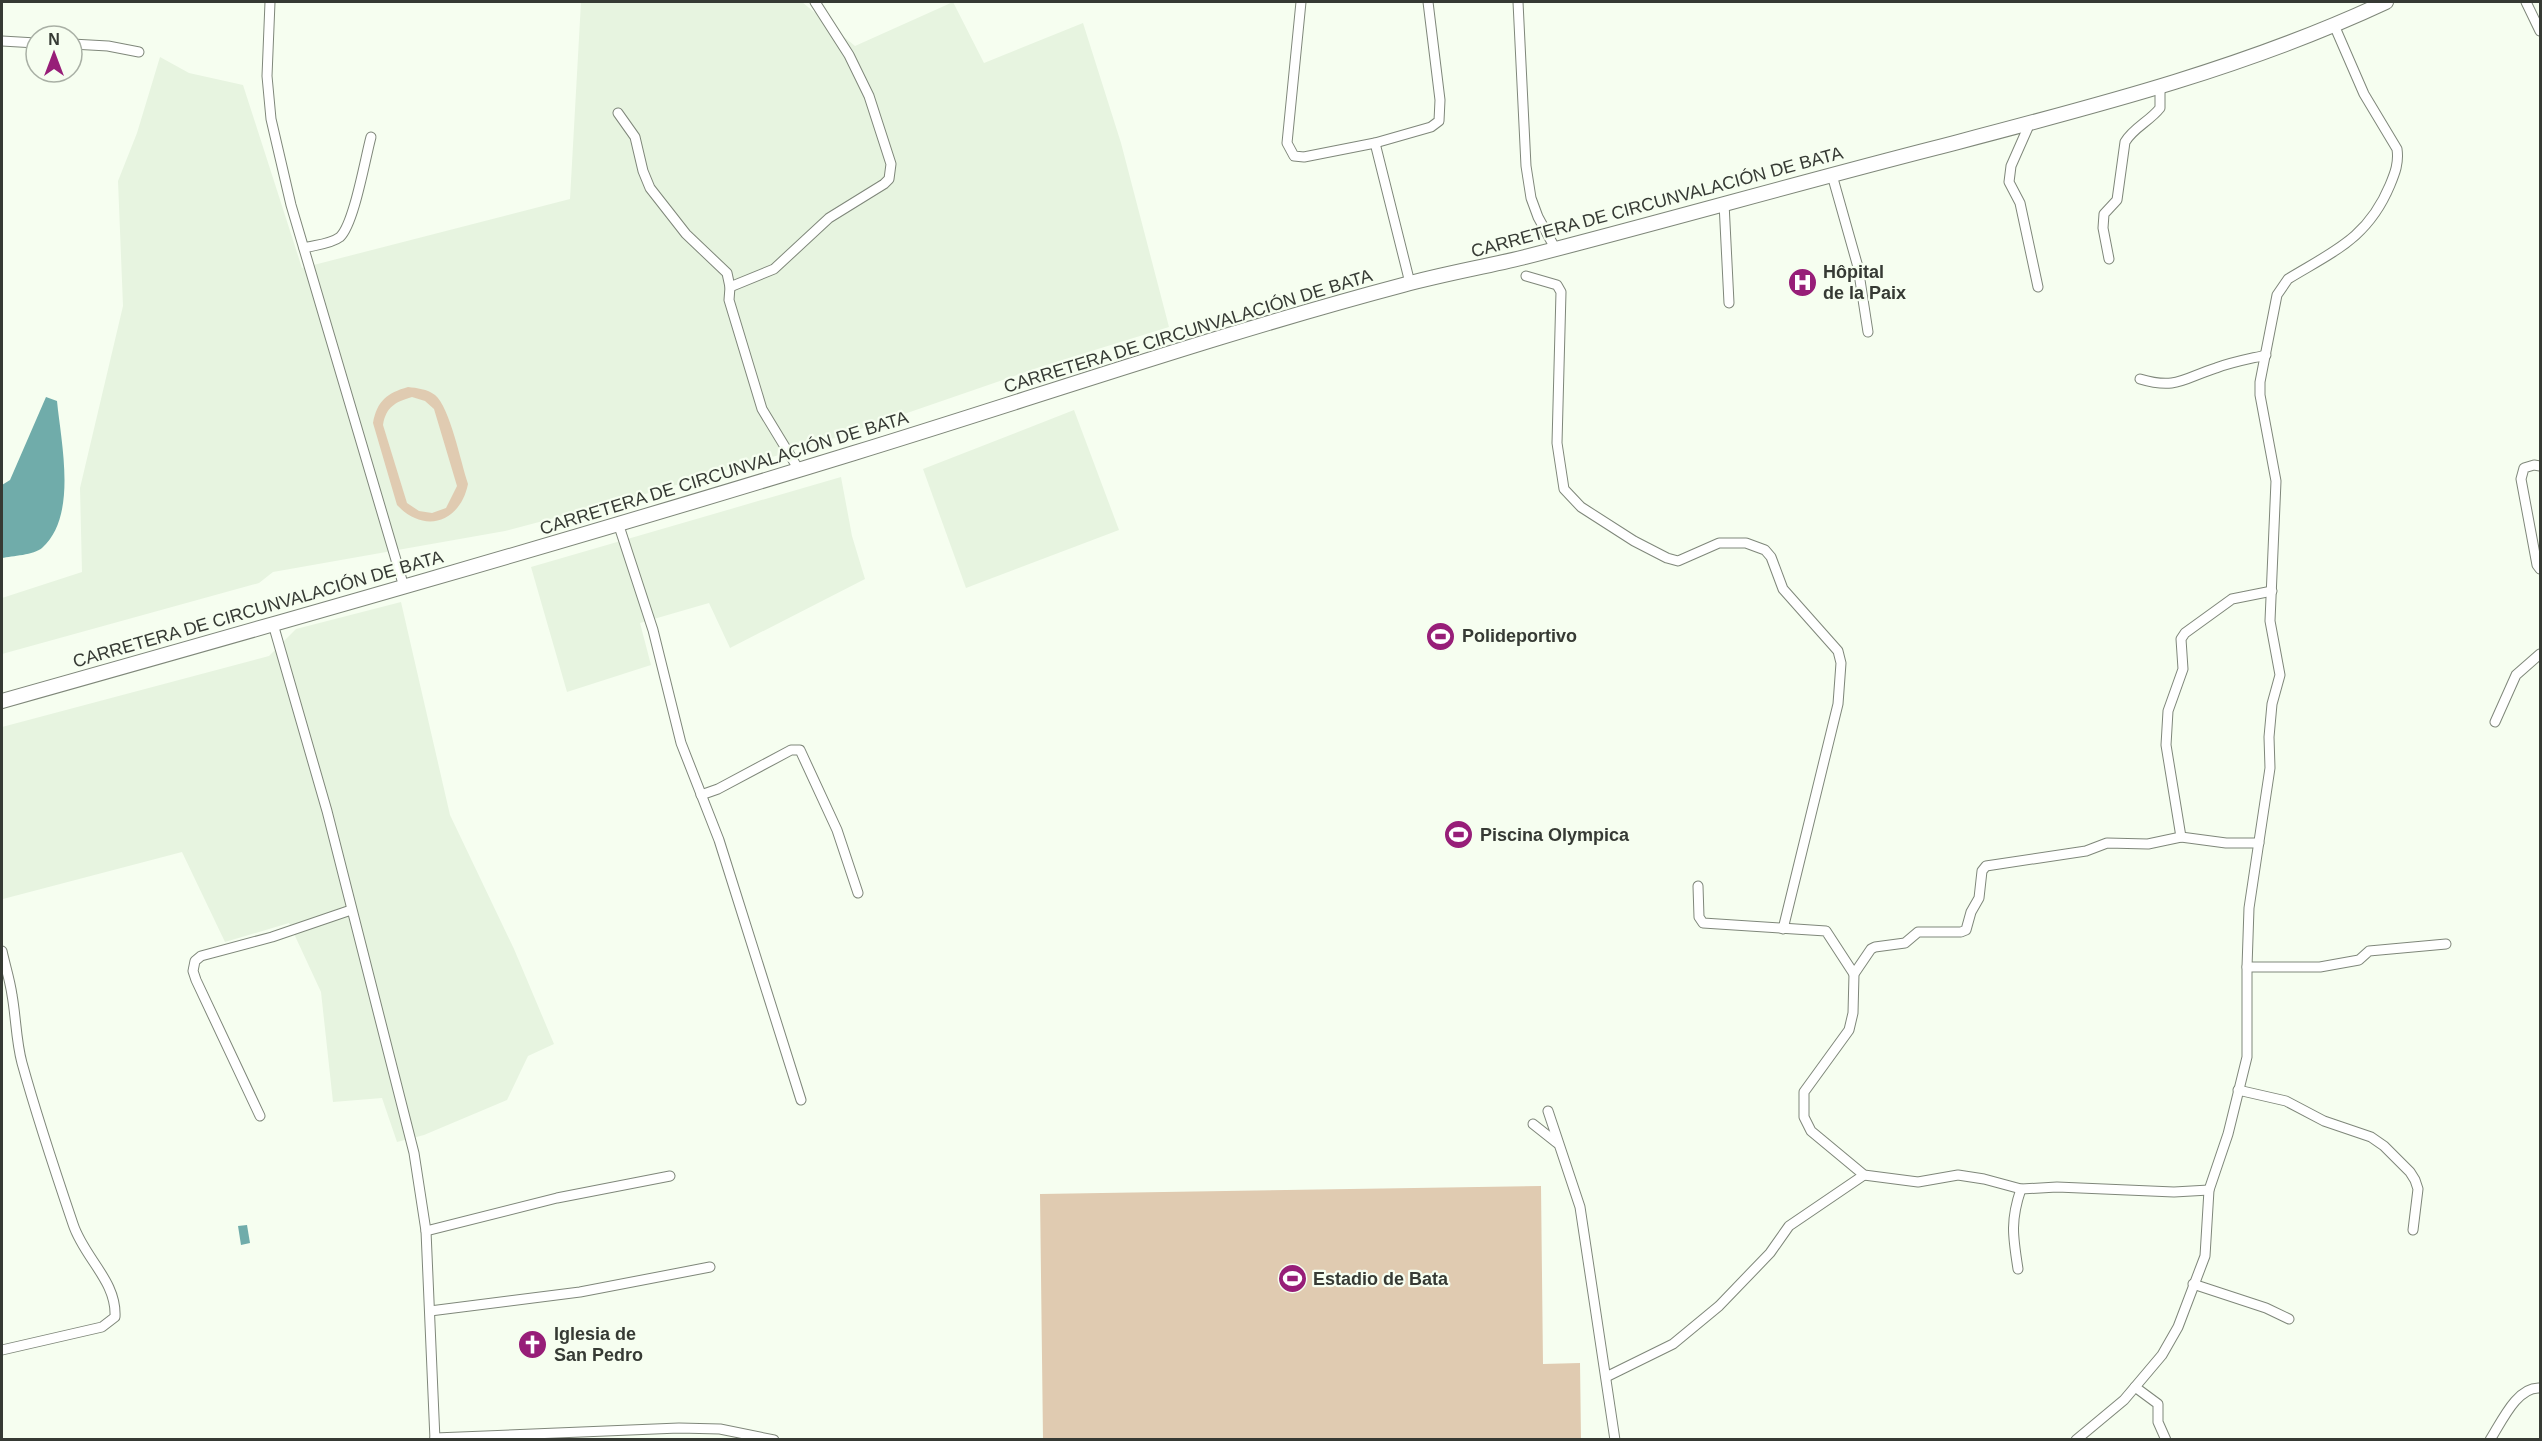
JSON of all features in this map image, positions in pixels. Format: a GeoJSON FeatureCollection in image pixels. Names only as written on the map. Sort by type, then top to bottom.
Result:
{"type":"FeatureCollection","features":[{"type":"Feature","properties":{"kind":"main road","name":"CARRETERA DE CIRCUNVALACIÓN DE BATA"},"geometry":{"type":"LineString","coordinates":[[2,700],[404,587],[799,470],[1159,355],[1410,283],[1555,248],[2030,123],[2160,86],[2240,61],[2334,25],[2386,2]]}},
{"type":"Feature","properties":{"kind":"street"},"geometry":{"type":"LineString","coordinates":[[270,2],[267,76],[271,119],[277,149],[404,587]]}},
{"type":"Feature","properties":{"kind":"street"},"geometry":{"type":"LineString","coordinates":[[730,287],[774,269],[829,218],[889,179],[891,164],[869,96],[849,55],[815,2]]}},
{"type":"Feature","properties":{"kind":"street"},"geometry":{"type":"LineString","coordinates":[[1301,2],[1287,143],[1294,156],[1375,143],[1431,127],[1439,122],[1440,100],[1428,2]]}},
{"type":"Feature","properties":{"kind":"street"},"geometry":{"type":"LineString","coordinates":[[1518,2],[1526,166],[1531,198],[1538,217],[1555,248]]}},
{"type":"Feature","properties":{"kind":"street"},"geometry":{"type":"LineString","coordinates":[[2526,2],[2541,31]]}},
{"type":"Feature","properties":{"kind":"street"},"geometry":{"type":"LineString","coordinates":[[2076,1440],[2124,1400],[2162,1356],[2178,1327],[2206,1250],[2209,1190],[2228,1134],[2248,1051],[2249,908],[2270,768],[2270,715],[2280,675],[2270,621],[2276,481],[2260,389],[2277,295],[2281,287],[2288,279],[2344,245],[2362,230],[2382,206],[2397,168],[2397,149],[2364,94],[2334,25]]}},
{"type":"Feature","properties":{"kind":"street"},"geometry":{"type":"LineString","coordinates":[[2,41],[24,42]]}},
{"type":"Feature","properties":{"kind":"street"},"geometry":{"type":"LineString","coordinates":[[84,45],[108,46],[139,52]]}},
{"type":"Feature","properties":{"kind":"street"},"geometry":{"type":"LineString","coordinates":[[2109,259],[2103,228],[2104,214],[2116,200],[2125,142],[2129,135],[2153,117],[2160,108],[2160,86]]}},
{"type":"Feature","properties":{"kind":"street"},"geometry":{"type":"LineString","coordinates":[[618,113],[635,137],[642,171],[650,188],[686,234],[727,273],[730,287],[729,300],[762,409],[799,470]]}},
{"type":"Feature","properties":{"kind":"street"},"geometry":{"type":"LineString","coordinates":[[2030,123],[2011,166],[2009,183],[2020,203],[2038,287]]}},
{"type":"Feature","properties":{"kind":"street"},"geometry":{"type":"LineString","coordinates":[[304,248],[332,241],[343,233],[355,206],[371,137]]}},
{"type":"Feature","properties":{"kind":"street"},"geometry":{"type":"LineString","coordinates":[[1375,143],[1410,283]]}},
{"type":"Feature","properties":{"kind":"street"},"geometry":{"type":"LineString","coordinates":[[1832,175],[1858,267],[1868,332]]}},
{"type":"Feature","properties":{"kind":"street"},"geometry":{"type":"LineString","coordinates":[[1724,203],[1729,303]]}},
{"type":"Feature","properties":{"kind":"street"},"geometry":{"type":"LineString","coordinates":[[1526,276],[1557,285],[1561,292],[1557,443],[1564,489],[1581,507],[1634,541],[1667,558],[1678,561],[1719,543],[1746,543],[1765,550],[1771,557],[1783,589],[1838,651],[1841,663],[1838,704],[1783,929]]}},
{"type":"Feature","properties":{"kind":"street"},"geometry":{"type":"LineString","coordinates":[[2140,379],[2157,384],[2185,381],[2219,367],[2266,355]]}},
{"type":"Feature","properties":{"kind":"street"},"geometry":{"type":"LineString","coordinates":[[2541,466],[2528,465],[2524,468],[2521,479],[2537,565],[2541,569]]}},
{"type":"Feature","properties":{"kind":"street"},"geometry":{"type":"LineString","coordinates":[[618,523],[653,630],[681,743],[719,840],[801,1100]]}},
{"type":"Feature","properties":{"kind":"street"},"geometry":{"type":"LineString","coordinates":[[2181,837],[2166,745],[2168,711],[2183,669],[2181,639],[2185,633],[2232,599],[2272,591]]}},
{"type":"Feature","properties":{"kind":"street"},"geometry":{"type":"LineString","coordinates":[[273,624],[327,811],[414,1153],[426,1231],[435,1439],[680,1428],[720,1429],[774,1440]]}},
{"type":"Feature","properties":{"kind":"street"},"geometry":{"type":"LineString","coordinates":[[2495,722],[2516,675],[2541,654]]}},
{"type":"Feature","properties":{"kind":"street"},"geometry":{"type":"LineString","coordinates":[[700,795],[718,789],[792,750],[800,750],[837,830],[858,893]]}},
{"type":"Feature","properties":{"kind":"street"},"geometry":{"type":"LineString","coordinates":[[2209,1190],[2164,1192],[2021,1189],[1958,1175],[1918,1182],[1864,1175],[1811,1131],[1804,1117],[1802,1105],[1804,1092],[1849,1030],[1854,974],[1863,958],[1875,947],[1905,943],[1918,932],[1966,930],[1971,912],[1979,898],[1982,871],[1986,866],[2086,851],[2107,843],[2148,844],[2181,837],[2226,843],[2259,843]]}},
{"type":"Feature","properties":{"kind":"street"},"geometry":{"type":"LineString","coordinates":[[1698,886],[1699,917],[1703,923],[1829,933],[1854,974]]}},
{"type":"Feature","properties":{"kind":"street"},"geometry":{"type":"LineString","coordinates":[[260,1116],[196,980],[193,970],[195,961],[201,956],[272,937],[351,910]]}},
{"type":"Feature","properties":{"kind":"street"},"geometry":{"type":"LineString","coordinates":[[2247,967],[2320,967],[2359,960],[2369,951],[2446,944]]}},
{"type":"Feature","properties":{"kind":"street"},"geometry":{"type":"LineString","coordinates":[[2,951],[12,993],[21,1061],[52,1162],[77,1236],[87,1255],[109,1283],[116,1309],[115,1317],[102,1327],[2,1350]]}},
{"type":"Feature","properties":{"kind":"street"},"geometry":{"type":"LineString","coordinates":[[2238,1090],[2286,1101],[2324,1121],[2371,1137],[2384,1146],[2415,1180],[2418,1190],[2414,1230]]}},
{"type":"Feature","properties":{"kind":"street"},"geometry":{"type":"LineString","coordinates":[[1548,1111],[1580,1207],[1608,1376],[1616,1440]]}},
{"type":"Feature","properties":{"kind":"street"},"geometry":{"type":"LineString","coordinates":[[1533,1124],[1557,1143]]}},
{"type":"Feature","properties":{"kind":"street"},"geometry":{"type":"LineString","coordinates":[[1608,1376],[1673,1344],[1719,1305],[1770,1252],[1789,1226],[1864,1175]]}},
{"type":"Feature","properties":{"kind":"street"},"geometry":{"type":"LineString","coordinates":[[426,1231],[557,1198],[670,1176]]}},
{"type":"Feature","properties":{"kind":"street"},"geometry":{"type":"LineString","coordinates":[[2018,1269],[2012,1226],[2013,1212],[2021,1189]]}},
{"type":"Feature","properties":{"kind":"street"},"geometry":{"type":"LineString","coordinates":[[430,1311],[580,1292],[710,1267]]}},
{"type":"Feature","properties":{"kind":"street"},"geometry":{"type":"LineString","coordinates":[[2193,1284],[2265,1308],[2289,1319]]}},
{"type":"Feature","properties":{"kind":"street"},"geometry":{"type":"LineString","coordinates":[[2135,1387],[2158,1404],[2158,1422],[2166,1440]]}},
{"type":"Feature","properties":{"kind":"street"},"geometry":{"type":"LineString","coordinates":[[2490,1440],[2514,1400],[2535,1388],[2541,1388]]}},
{"type":"Feature","properties":{"kind":"shaded area"},"geometry":{"type":"Polygon","coordinates":[[[581,2],[802,2],[855,46],[953,2],[984,63],[1083,23],[1121,143],[1169,327],[1043,366],[823,442],[649,493],[505,531],[273,572],[259,583],[2,654],[2,598],[82,572],[80,488],[123,306],[118,181],[137,133],[160,57],[189,73],[243,85],[302,268],[570,199],[581,2]]]}},
{"type":"Feature","properties":{"kind":"shaded area"},"geometry":{"type":"Polygon","coordinates":[[[418,388],[435,395],[446,411],[454,436],[468,484],[457,508],[440,520],[418,519],[407,514],[397,505],[373,423],[377,409],[384,399],[401,389],[418,388]],[[412,397],[396,403],[386,414],[383,425],[407,503],[419,511],[432,513],[446,508],[457,486],[434,409],[425,401],[412,397]]]}},
{"type":"Feature","properties":{"kind":"shaded area"},"geometry":{"type":"Polygon","coordinates":[[[1074,410],[1119,530],[966,588],[923,469],[1074,410]]]}},
{"type":"Feature","properties":{"kind":"shaded area"},"geometry":{"type":"Polygon","coordinates":[[[841,477],[852,536],[865,579],[730,648],[709,603],[640,623],[651,665],[567,692],[531,567],[841,477]]]}},
{"type":"Feature","properties":{"kind":"shaded area"},"geometry":{"type":"Polygon","coordinates":[[[401,602],[450,815],[514,949],[554,1044],[528,1056],[507,1100],[424,1135],[397,1142],[382,1098],[333,1102],[321,992],[289,923],[225,942],[182,852],[3,899],[2,727],[269,656],[296,629],[401,602]]]}},
{"type":"Feature","properties":{"kind":"shaded area","name":"Estadio de Bata"},"geometry":{"type":"Polygon","coordinates":[[[1541,1186],[1543,1364],[1580,1363],[1581,1439],[1043,1439],[1040,1194],[1541,1186]]]}},
{"type":"Feature","properties":{"kind":"water"},"geometry":{"type":"Polygon","coordinates":[[[46,397],[57,401],[64,458],[64,498],[60,517],[53,534],[42,548],[28,554],[2,558],[2,485],[10,480],[46,397]]]}},
{"type":"Feature","properties":{"kind":"water"},"geometry":{"type":"Polygon","coordinates":[[[247,1225],[250,1243],[241,1245],[238,1226],[247,1225]]]}},
{"type":"Feature","properties":{"kind":"place","name":"Hôpital de la Paix"},"geometry":{"type":"Point","coordinates":[1802,282]}},
{"type":"Feature","properties":{"kind":"place","name":"Polideportivo"},"geometry":{"type":"Point","coordinates":[1441,636]}},
{"type":"Feature","properties":{"kind":"place","name":"Piscina Olympica"},"geometry":{"type":"Point","coordinates":[1459,835]}},
{"type":"Feature","properties":{"kind":"place","name":"Estadio de Bata"},"geometry":{"type":"Point","coordinates":[1292,1279]}},
{"type":"Feature","properties":{"kind":"place","name":"Iglesia de San Pedro"},"geometry":{"type":"Point","coordinates":[533,1344]}}]}
